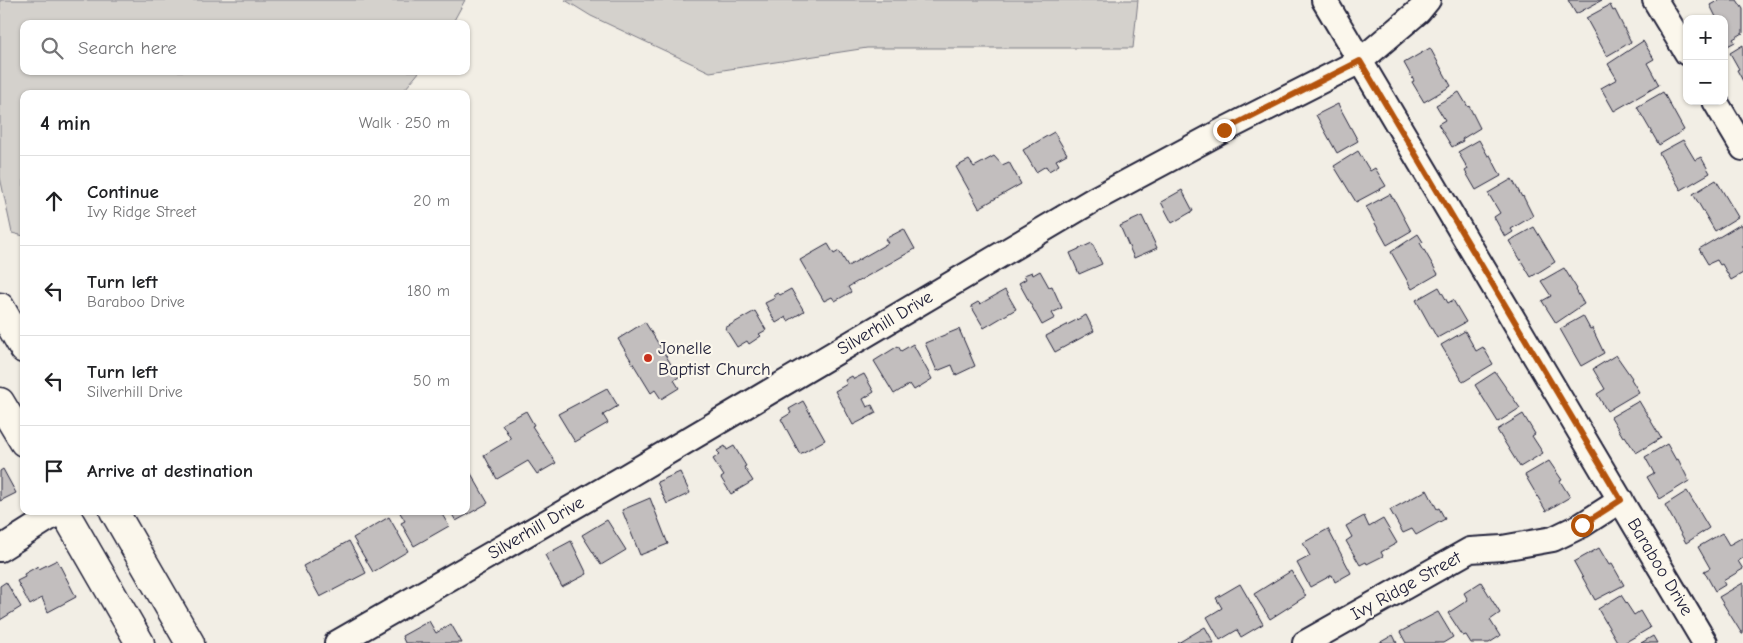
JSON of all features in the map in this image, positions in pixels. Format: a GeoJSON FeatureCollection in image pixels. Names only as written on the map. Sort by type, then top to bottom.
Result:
{"type":"FeatureCollection","features":[{"type":"Feature","properties":{"kind":"main road"},"geometry":{"type":"LineString","coordinates":[[0,306],[20,342]]}},
{"type":"Feature","properties":{"kind":"main road"},"geometry":{"type":"LineString","coordinates":[[0,402],[20,435]]}},
{"type":"Feature","properties":{"kind":"main road"},"geometry":{"type":"LineString","coordinates":[[66,515],[140,643]]}},
{"type":"Feature","properties":{"kind":"main road"},"geometry":{"type":"LineString","coordinates":[[116,515],[190,643]]}},
{"type":"Feature","properties":{"kind":"street","name":"Baraboo Drive"},"geometry":{"type":"LineString","coordinates":[[1324,0],[1705,643]]}},
{"type":"Feature","properties":{"kind":"street","name":"Silverhill Drive"},"geometry":{"type":"LineString","coordinates":[[337,643],[626,476],[1095,199],[1224,130],[1360,61],[1419,11],[1428,0]]}},
{"type":"Feature","properties":{"kind":"street"},"geometry":{"type":"LineString","coordinates":[[1655,0],[1683,46]]}},
{"type":"Feature","properties":{"kind":"street"},"geometry":{"type":"LineString","coordinates":[[1717,105],[1743,148]]}},
{"type":"Feature","properties":{"kind":"street","name":"Ivy Ridge Street"},"geometry":{"type":"LineString","coordinates":[[1305,643],[1470,550],[1502,548],[1553,539],[1582,525],[1621,500]]}},
{"type":"Feature","properties":{"kind":"street"},"geometry":{"type":"LineString","coordinates":[[0,549],[54,515]]}},
{"type":"Feature","properties":{"kind":"shaded area"},"geometry":{"type":"Polygon","coordinates":[[[0,0],[465,0],[454,20],[20,20],[20,75],[417,75],[404,90],[20,90],[20,235],[12,233],[0,177],[0,0]]]}},
{"type":"Feature","properties":{"kind":"shaded area"},"geometry":{"type":"Polygon","coordinates":[[[565,0],[1138,0],[1133,48],[867,48],[710,72],[591,16],[565,0]]]}},
{"type":"Feature","properties":{"kind":"building"},"geometry":{"type":"Polygon","coordinates":[[[1568,0],[1602,0],[1576,14],[1568,0]]]}},
{"type":"Feature","properties":{"kind":"building"},"geometry":{"type":"Polygon","coordinates":[[[1719,0],[1737,0],[1743,9],[1743,33],[1733,39],[1735,42],[1728,46],[1728,15],[1715,15],[1710,5],[1719,0]]]}},
{"type":"Feature","properties":{"kind":"building"},"geometry":{"type":"Polygon","coordinates":[[[1610,5],[1613,11],[1615,10],[1631,42],[1607,56],[1586,18],[1610,5]]]}},
{"type":"Feature","properties":{"kind":"building"},"geometry":{"type":"Polygon","coordinates":[[[1643,41],[1654,59],[1647,63],[1659,85],[1614,111],[1601,88],[1617,79],[1608,64],[1643,41]]]}},
{"type":"Feature","properties":{"kind":"building"},"geometry":{"type":"Polygon","coordinates":[[[1743,45],[1743,81],[1730,53],[1743,45]]]}},
{"type":"Feature","properties":{"kind":"building"},"geometry":{"type":"Polygon","coordinates":[[[1430,48],[1451,86],[1424,102],[1412,82],[1414,81],[1404,63],[1430,48]]]}},
{"type":"Feature","properties":{"kind":"building"},"geometry":{"type":"Polygon","coordinates":[[[1459,92],[1469,106],[1480,128],[1452,147],[1438,124],[1445,120],[1436,105],[1459,92]]]}},
{"type":"Feature","properties":{"kind":"building"},"geometry":{"type":"Polygon","coordinates":[[[1663,92],[1684,130],[1659,145],[1637,107],[1663,92]]]}},
{"type":"Feature","properties":{"kind":"building"},"geometry":{"type":"Polygon","coordinates":[[[1338,104],[1358,141],[1337,153],[1316,115],[1338,104]]]}},
{"type":"Feature","properties":{"kind":"building"},"geometry":{"type":"Polygon","coordinates":[[[1054,132],[1067,154],[1056,160],[1059,165],[1049,171],[1046,166],[1036,172],[1023,150],[1054,132]]]}},
{"type":"Feature","properties":{"kind":"building"},"geometry":{"type":"Polygon","coordinates":[[[1479,140],[1488,156],[1490,155],[1501,176],[1476,190],[1465,171],[1468,169],[1458,152],[1479,140]]]}},
{"type":"Feature","properties":{"kind":"building"},"geometry":{"type":"Polygon","coordinates":[[[1683,140],[1695,160],[1701,157],[1710,173],[1681,190],[1659,153],[1683,140]]]}},
{"type":"Feature","properties":{"kind":"building"},"geometry":{"type":"Polygon","coordinates":[[[1358,151],[1370,171],[1375,168],[1386,186],[1356,202],[1334,166],[1358,151]]]}},
{"type":"Feature","properties":{"kind":"building"},"geometry":{"type":"Polygon","coordinates":[[[994,156],[1002,165],[1009,162],[1021,184],[979,208],[956,167],[969,160],[974,167],[994,156]]]}},
{"type":"Feature","properties":{"kind":"building"},"geometry":{"type":"Polygon","coordinates":[[[1512,179],[1533,216],[1511,229],[1513,232],[1505,237],[1494,217],[1500,213],[1488,193],[1512,179]]]}},
{"type":"Feature","properties":{"kind":"building"},"geometry":{"type":"Polygon","coordinates":[[[1716,180],[1738,217],[1715,231],[1693,194],[1716,180]]]}},
{"type":"Feature","properties":{"kind":"building"},"geometry":{"type":"Polygon","coordinates":[[[1182,190],[1193,211],[1172,223],[1161,202],[1182,190]]]}},
{"type":"Feature","properties":{"kind":"building"},"geometry":{"type":"Polygon","coordinates":[[[1390,194],[1411,231],[1387,245],[1366,207],[1390,194]]]}},
{"type":"Feature","properties":{"kind":"building"},"geometry":{"type":"Polygon","coordinates":[[[1142,216],[1157,248],[1134,258],[1120,226],[1142,216]]]}},
{"type":"Feature","properties":{"kind":"building"},"geometry":{"type":"Polygon","coordinates":[[[1741,224],[1743,228],[1743,273],[1731,280],[1722,264],[1720,265],[1717,260],[1708,264],[1699,249],[1741,224]]]}},
{"type":"Feature","properties":{"kind":"building"},"geometry":{"type":"Polygon","coordinates":[[[1534,227],[1555,262],[1531,277],[1509,241],[1534,227]]]}},
{"type":"Feature","properties":{"kind":"building"},"geometry":{"type":"Polygon","coordinates":[[[904,229],[915,249],[848,287],[851,292],[835,301],[832,297],[824,301],[800,260],[828,244],[834,254],[839,251],[848,266],[888,243],[885,239],[904,229]]]}},
{"type":"Feature","properties":{"kind":"building"},"geometry":{"type":"Polygon","coordinates":[[[1418,234],[1423,242],[1420,243],[1438,274],[1412,289],[1391,252],[1418,234]]]}},
{"type":"Feature","properties":{"kind":"building"},"geometry":{"type":"Polygon","coordinates":[[[1092,243],[1102,264],[1079,274],[1070,253],[1092,243]]]}},
{"type":"Feature","properties":{"kind":"building"},"geometry":{"type":"Polygon","coordinates":[[[1564,268],[1584,304],[1556,323],[1542,301],[1551,296],[1541,281],[1564,268]]]}},
{"type":"Feature","properties":{"kind":"building"},"geometry":{"type":"Polygon","coordinates":[[[1040,271],[1049,287],[1052,286],[1062,308],[1052,313],[1055,318],[1042,325],[1019,283],[1026,279],[1024,275],[1032,272],[1033,275],[1040,271]]]}},
{"type":"Feature","properties":{"kind":"building"},"geometry":{"type":"Polygon","coordinates":[[[1439,287],[1448,303],[1453,300],[1466,322],[1437,338],[1416,300],[1439,287]]]}},
{"type":"Feature","properties":{"kind":"building"},"geometry":{"type":"Polygon","coordinates":[[[791,289],[804,311],[788,321],[786,317],[776,323],[765,303],[775,298],[773,295],[778,293],[780,295],[791,289]]]}},
{"type":"Feature","properties":{"kind":"building"},"geometry":{"type":"Polygon","coordinates":[[[1005,290],[1016,309],[984,328],[971,306],[978,302],[980,304],[1005,290]]]}},
{"type":"Feature","properties":{"kind":"building"},"geometry":{"type":"Polygon","coordinates":[[[755,311],[766,330],[749,344],[747,341],[737,347],[725,328],[755,311]]]}},
{"type":"Feature","properties":{"kind":"building"},"geometry":{"type":"Polygon","coordinates":[[[1086,315],[1094,331],[1055,352],[1046,336],[1086,315]]]}},
{"type":"Feature","properties":{"kind":"building"},"geometry":{"type":"Polygon","coordinates":[[[1583,316],[1590,329],[1592,328],[1604,353],[1581,366],[1560,329],[1583,316]]]}},
{"type":"Feature","properties":{"kind":"building","name":"Jonelle Baptist Church"},"geometry":{"type":"Polygon","coordinates":[[[645,322],[679,377],[674,380],[679,388],[661,399],[655,390],[651,393],[618,339],[645,322]]]}},
{"type":"Feature","properties":{"kind":"building"},"geometry":{"type":"Polygon","coordinates":[[[959,329],[975,366],[956,375],[952,365],[937,371],[925,343],[959,329]]]}},
{"type":"Feature","properties":{"kind":"building"},"geometry":{"type":"Polygon","coordinates":[[[1465,331],[1476,351],[1483,347],[1493,364],[1463,382],[1441,345],[1465,331]]]}},
{"type":"Feature","properties":{"kind":"building"},"geometry":{"type":"Polygon","coordinates":[[[913,344],[932,379],[914,390],[910,384],[894,394],[874,361],[898,346],[901,351],[913,344]]]}},
{"type":"Feature","properties":{"kind":"building"},"geometry":{"type":"Polygon","coordinates":[[[1616,355],[1639,392],[1607,411],[1597,394],[1605,389],[1593,369],[1616,355]]]}},
{"type":"Feature","properties":{"kind":"building"},"geometry":{"type":"Polygon","coordinates":[[[1495,372],[1520,408],[1498,422],[1475,385],[1495,372]]]}},
{"type":"Feature","properties":{"kind":"building"},"geometry":{"type":"Polygon","coordinates":[[[864,374],[874,392],[863,399],[867,407],[872,405],[876,413],[853,425],[835,391],[847,384],[845,380],[852,376],[854,379],[864,374]]]}},
{"type":"Feature","properties":{"kind":"building"},"geometry":{"type":"Polygon","coordinates":[[[607,388],[618,406],[603,415],[608,423],[575,442],[558,414],[607,388]]]}},
{"type":"Feature","properties":{"kind":"building"},"geometry":{"type":"Polygon","coordinates":[[[803,401],[825,440],[800,454],[781,419],[791,413],[789,409],[803,401]]]}},
{"type":"Feature","properties":{"kind":"building"},"geometry":{"type":"Polygon","coordinates":[[[1639,401],[1661,438],[1636,453],[1625,436],[1623,437],[1611,417],[1639,401]]]}},
{"type":"Feature","properties":{"kind":"building"},"geometry":{"type":"Polygon","coordinates":[[[526,411],[534,425],[532,426],[556,463],[537,474],[528,461],[497,479],[484,455],[511,439],[502,424],[526,411]]]}},
{"type":"Feature","properties":{"kind":"building"},"geometry":{"type":"Polygon","coordinates":[[[1523,414],[1535,434],[1532,436],[1543,453],[1520,467],[1497,430],[1523,414]]]}},
{"type":"Feature","properties":{"kind":"building"},"geometry":{"type":"Polygon","coordinates":[[[1667,444],[1676,460],[1678,459],[1689,481],[1660,499],[1647,477],[1654,473],[1645,457],[1667,444]]]}},
{"type":"Feature","properties":{"kind":"building"},"geometry":{"type":"Polygon","coordinates":[[[725,446],[727,450],[734,446],[753,481],[731,494],[721,478],[724,476],[713,459],[720,454],[717,451],[725,446]]]}},
{"type":"Feature","properties":{"kind":"building"},"geometry":{"type":"Polygon","coordinates":[[[1549,461],[1562,480],[1560,481],[1570,497],[1546,511],[1525,475],[1549,461]]]}},
{"type":"Feature","properties":{"kind":"building"},"geometry":{"type":"Polygon","coordinates":[[[3,469],[16,493],[0,501],[0,471],[3,469]]]}},
{"type":"Feature","properties":{"kind":"building"},"geometry":{"type":"Polygon","coordinates":[[[470,472],[488,503],[470,513],[470,472]]]}},
{"type":"Feature","properties":{"kind":"building"},"geometry":{"type":"Polygon","coordinates":[[[680,472],[690,493],[667,504],[657,482],[680,472]]]}},
{"type":"Feature","properties":{"kind":"building"},"geometry":{"type":"Polygon","coordinates":[[[1427,490],[1437,509],[1439,508],[1445,519],[1416,535],[1412,529],[1403,533],[1390,510],[1427,490]]]}},
{"type":"Feature","properties":{"kind":"building"},"geometry":{"type":"Polygon","coordinates":[[[1687,491],[1709,528],[1686,543],[1665,505],[1687,491]]]}},
{"type":"Feature","properties":{"kind":"building"},"geometry":{"type":"Polygon","coordinates":[[[650,498],[668,544],[640,555],[622,510],[650,498]]]}},
{"type":"Feature","properties":{"kind":"building"},"geometry":{"type":"Polygon","coordinates":[[[401,515],[442,515],[449,526],[414,546],[401,523],[405,521],[401,515]]]}},
{"type":"Feature","properties":{"kind":"building"},"geometry":{"type":"Polygon","coordinates":[[[452,515],[467,515],[456,521],[452,515]]]}},
{"type":"Feature","properties":{"kind":"building"},"geometry":{"type":"Polygon","coordinates":[[[1364,516],[1369,527],[1383,519],[1397,543],[1381,552],[1383,556],[1367,564],[1366,562],[1360,565],[1346,541],[1352,537],[1346,526],[1364,516]]]}},
{"type":"Feature","properties":{"kind":"building"},"geometry":{"type":"Polygon","coordinates":[[[389,517],[408,551],[373,572],[353,538],[389,517]]]}},
{"type":"Feature","properties":{"kind":"building"},"geometry":{"type":"Polygon","coordinates":[[[607,520],[626,550],[601,565],[582,535],[607,520]]]}},
{"type":"Feature","properties":{"kind":"building"},"geometry":{"type":"Polygon","coordinates":[[[1328,529],[1351,573],[1335,582],[1332,575],[1310,587],[1297,563],[1310,556],[1303,543],[1328,529]]]}},
{"type":"Feature","properties":{"kind":"building"},"geometry":{"type":"Polygon","coordinates":[[[1722,533],[1729,545],[1743,537],[1743,558],[1738,561],[1743,569],[1723,581],[1725,585],[1715,591],[1704,571],[1710,568],[1698,547],[1722,533]]]}},
{"type":"Feature","properties":{"kind":"building"},"geometry":{"type":"Polygon","coordinates":[[[349,541],[366,573],[320,597],[303,566],[349,541]]]}},
{"type":"Feature","properties":{"kind":"building"},"geometry":{"type":"Polygon","coordinates":[[[571,541],[587,574],[562,587],[545,555],[571,541]]]}},
{"type":"Feature","properties":{"kind":"building"},"geometry":{"type":"Polygon","coordinates":[[[1599,548],[1609,565],[1612,564],[1624,585],[1595,600],[1574,562],[1599,548]]]}},
{"type":"Feature","properties":{"kind":"building"},"geometry":{"type":"Polygon","coordinates":[[[57,560],[76,597],[48,612],[42,598],[30,605],[17,581],[25,577],[24,574],[38,566],[39,569],[57,560]]]}},
{"type":"Feature","properties":{"kind":"building"},"geometry":{"type":"Polygon","coordinates":[[[1291,571],[1306,596],[1270,619],[1254,594],[1291,571]]]}},
{"type":"Feature","properties":{"kind":"building"},"geometry":{"type":"Polygon","coordinates":[[[6,582],[21,607],[0,620],[0,586],[6,582]]]}},
{"type":"Feature","properties":{"kind":"building"},"geometry":{"type":"Polygon","coordinates":[[[1481,582],[1500,613],[1490,620],[1500,636],[1489,643],[1471,643],[1466,635],[1463,636],[1448,613],[1468,600],[1464,593],[1481,582]]]}},
{"type":"Feature","properties":{"kind":"building"},"geometry":{"type":"Polygon","coordinates":[[[1743,583],[1743,634],[1742,634],[1719,597],[1743,583]]]}},
{"type":"Feature","properties":{"kind":"building"},"geometry":{"type":"Polygon","coordinates":[[[1240,584],[1263,624],[1241,637],[1237,630],[1220,640],[1207,617],[1222,608],[1216,598],[1240,584]]]}},
{"type":"Feature","properties":{"kind":"building"},"geometry":{"type":"Polygon","coordinates":[[[1621,595],[1634,615],[1640,611],[1650,628],[1624,643],[1618,643],[1598,609],[1621,595]]]}},
{"type":"Feature","properties":{"kind":"building"},"geometry":{"type":"Polygon","coordinates":[[[1438,612],[1453,637],[1443,643],[1406,643],[1400,632],[1438,612]]]}},
{"type":"Feature","properties":{"kind":"building"},"geometry":{"type":"Polygon","coordinates":[[[429,621],[436,633],[451,624],[462,643],[405,643],[402,636],[429,621]]]}},
{"type":"Feature","properties":{"kind":"building"},"geometry":{"type":"Polygon","coordinates":[[[1205,627],[1214,643],[1178,643],[1205,627]]]}},
{"type":"Feature","properties":{"kind":"building"},"geometry":{"type":"Polygon","coordinates":[[[1393,635],[1397,643],[1379,643],[1393,635]]]}},
{"type":"Feature","properties":{"kind":"building"},"geometry":{"type":"Polygon","coordinates":[[[1653,636],[1657,643],[1641,643],[1653,636]]]}},
{"type":"Feature","properties":{"kind":"place","name":"Jonelle Baptist Church"},"geometry":{"type":"Point","coordinates":[648,358]}},
{"type":"Feature","properties":{"kind":"route"},"geometry":{"type":"LineString","coordinates":[[1224,130],[1360,61],[1621,500],[1582,525]]}}]}
